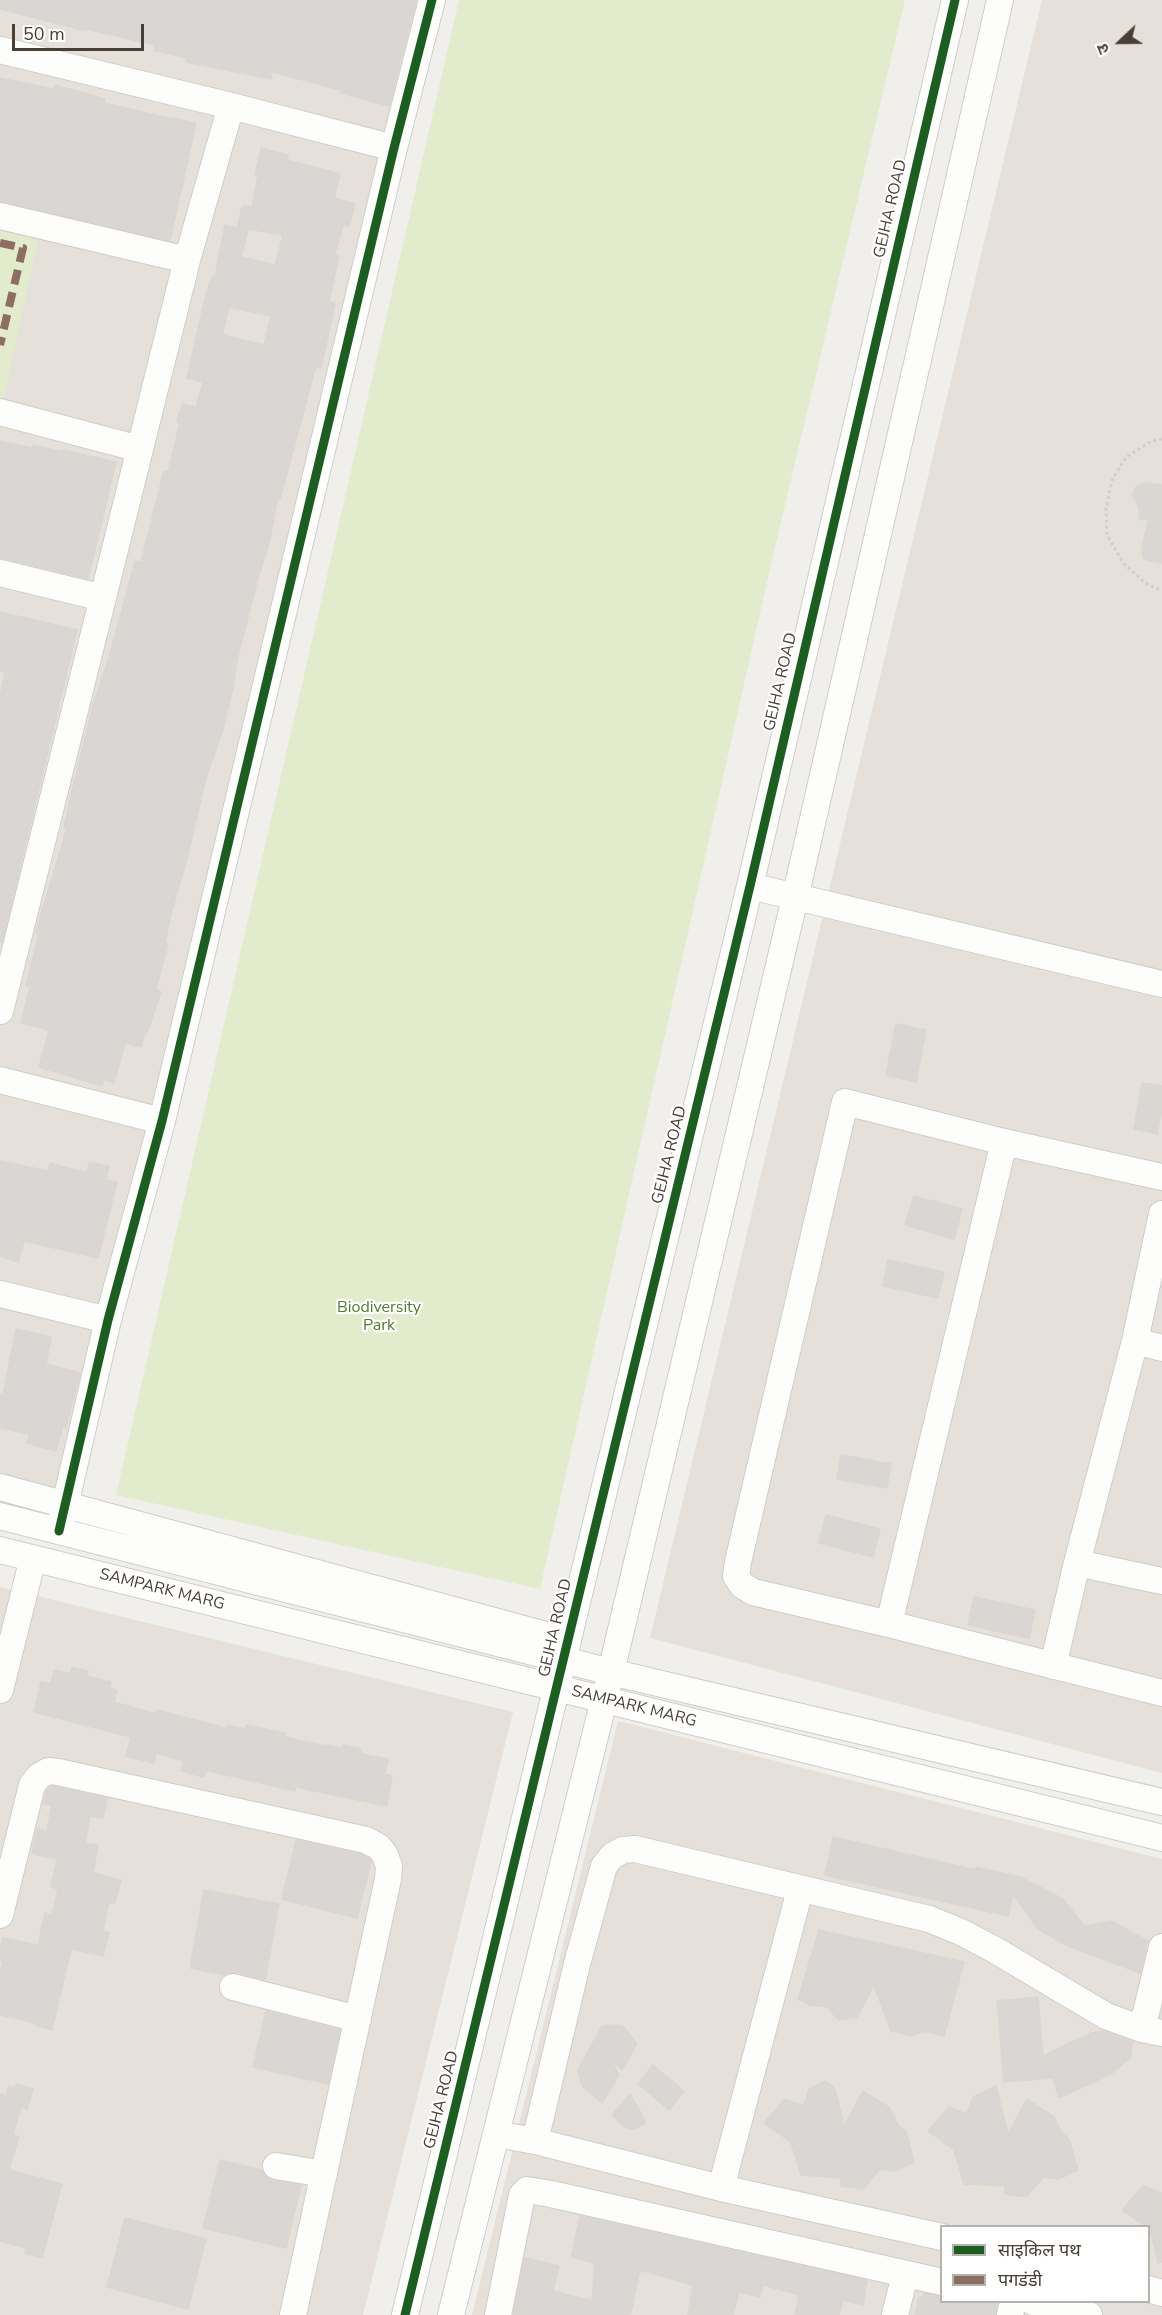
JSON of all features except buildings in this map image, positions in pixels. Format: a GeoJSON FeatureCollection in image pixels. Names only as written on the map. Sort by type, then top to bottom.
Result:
{"type":"FeatureCollection","features":[{"type":"Feature","properties":{"kind":"street"},"geometry":{"type":"LineString","coordinates":[[59,1531],[108,1320],[162,1121],[394,148],[432,0]]}},
{"type":"Feature","properties":{"kind":"street","name":"GEJHA ROAD"},"geometry":{"type":"LineString","coordinates":[[405,2315],[750,886],[955,0]]}},
{"type":"Feature","properties":{"kind":"street"},"geometry":{"type":"LineString","coordinates":[[451,2315],[611,1672],[795,898],[1000,0]]}},
{"type":"Feature","properties":{"kind":"street"},"geometry":{"type":"LineString","coordinates":[[0,50],[394,148]]}},
{"type":"Feature","properties":{"kind":"street"},"geometry":{"type":"LineString","coordinates":[[0,1011],[187,260],[231,106]]}},
{"type":"Feature","properties":{"kind":"street"},"geometry":{"type":"LineString","coordinates":[[0,216],[187,260]]}},
{"type":"Feature","properties":{"kind":"street"},"geometry":{"type":"LineString","coordinates":[[0,412],[140,449]]}},
{"type":"Feature","properties":{"kind":"street"},"geometry":{"type":"LineString","coordinates":[[0,573],[103,598]]}},
{"type":"Feature","properties":{"kind":"street"},"geometry":{"type":"LineString","coordinates":[[750,886],[1162,984]]}},
{"type":"Feature","properties":{"kind":"street"},"geometry":{"type":"LineString","coordinates":[[0,1080],[162,1121]]}},
{"type":"Feature","properties":{"kind":"street"},"geometry":{"type":"LineString","coordinates":[[1162,1177],[1004,1142],[845,1102],[736,1576],[742,1585],[753,1592],[1162,1693]]}},
{"type":"Feature","properties":{"kind":"street"},"geometry":{"type":"LineString","coordinates":[[890,1624],[1004,1142]]}},
{"type":"Feature","properties":{"kind":"street"},"geometry":{"type":"LineString","coordinates":[[1053,1666],[1077,1563],[1135,1341],[1162,1214]]}},
{"type":"Feature","properties":{"kind":"street"},"geometry":{"type":"LineString","coordinates":[[0,1294],[108,1320]]}},
{"type":"Feature","properties":{"kind":"street"},"geometry":{"type":"LineString","coordinates":[[1135,1341],[1162,1348]]}},
{"type":"Feature","properties":{"kind":"street"},"geometry":{"type":"LineString","coordinates":[[0,1487],[566,1650]]}},
{"type":"Feature","properties":{"kind":"street","name":"SAMPARK MARG"},"geometry":{"type":"LineString","coordinates":[[0,1516],[566,1650],[611,1672],[1162,1802]]}},
{"type":"Feature","properties":{"kind":"street","name":"SAMPARK MARG"},"geometry":{"type":"LineString","coordinates":[[0,1550],[1162,1838]]}},
{"type":"Feature","properties":{"kind":"street"},"geometry":{"type":"LineString","coordinates":[[0,1690],[33,1558]]}},
{"type":"Feature","properties":{"kind":"street"},"geometry":{"type":"LineString","coordinates":[[1077,1563],[1162,1581]]}},
{"type":"Feature","properties":{"kind":"street"},"geometry":{"type":"LineString","coordinates":[[0,1915],[32,1785],[39,1776],[48,1771],[366,1840],[379,1847],[385,1855],[389,1866],[293,2315]]}},
{"type":"Feature","properties":{"kind":"street"},"geometry":{"type":"LineString","coordinates":[[535,2141],[577,1964],[604,1866],[612,1856],[623,1850],[634,1849],[929,1920],[951,1928],[995,1950],[1106,2016],[1152,2031],[1162,1947]]}},
{"type":"Feature","properties":{"kind":"street"},"geometry":{"type":"LineString","coordinates":[[721,2188],[800,1890]]}},
{"type":"Feature","properties":{"kind":"street"},"geometry":{"type":"LineString","coordinates":[[233,1987],[358,2019]]}},
{"type":"Feature","properties":{"kind":"street"},"geometry":{"type":"LineString","coordinates":[[496,2134],[535,2141],[721,2188],[940,2237]]}},
{"type":"Feature","properties":{"kind":"street"},"geometry":{"type":"LineString","coordinates":[[276,2166],[324,2174]]}},
{"type":"Feature","properties":{"kind":"street"},"geometry":{"type":"LineString","coordinates":[[498,2315],[522,2195],[527,2190],[563,2196],[940,2282]]}},
{"type":"Feature","properties":{"kind":"street"},"geometry":{"type":"LineString","coordinates":[[895,2315],[905,2275]]}},
{"type":"Feature","properties":{"kind":"street"},"geometry":{"type":"LineString","coordinates":[[1041,2303],[1089,2315]]}},
{"type":"Feature","properties":{"kind":"path"},"geometry":{"type":"LineString","coordinates":[[1162,439],[1152,441],[1126,457],[1112,480],[1106,509],[1107,535],[1124,564],[1145,583],[1162,591]]}},
{"type":"Feature","properties":{"kind":"shaded area"},"geometry":{"type":"Polygon","coordinates":[[[0,0],[423,0],[67,1493],[0,1476],[0,0]]]}},
{"type":"Feature","properties":{"kind":"shaded area"},"geometry":{"type":"Polygon","coordinates":[[[1042,0],[1162,0],[1162,1773],[650,1638],[1042,0]]]}},
{"type":"Feature","properties":{"kind":"shaded area"},"geometry":{"type":"Polygon","coordinates":[[[0,1587],[513,1712],[363,2315],[0,2315],[0,1587]]]}},
{"type":"Feature","properties":{"kind":"shaded area"},"geometry":{"type":"Polygon","coordinates":[[[618,1721],[1162,1859],[1162,2315],[472,2315],[618,1721]]]}},
{"type":"Feature","properties":{"kind":"green space","name":"Biodiversity Park"},"geometry":{"type":"Polygon","coordinates":[[[459,0],[905,0],[775,547],[540,1589],[116,1495],[459,0]]]}},
{"type":"Feature","properties":{"kind":"green space"},"geometry":{"type":"Polygon","coordinates":[[[0,221],[40,231],[2,406],[0,405],[0,221]]]}},
{"type":"Feature","properties":{"kind":"marked path"},"geometry":{"type":"LineString","coordinates":[[0,243],[23,248],[0,345]]}},
{"type":"Feature","properties":{"kind":"cycle path"},"geometry":{"type":"LineString","coordinates":[[59,1531],[108,1320],[162,1121],[394,148],[432,0]]}},
{"type":"Feature","properties":{"kind":"cycle path"},"geometry":{"type":"LineString","coordinates":[[405,2315],[750,886],[955,0]]}}]}
